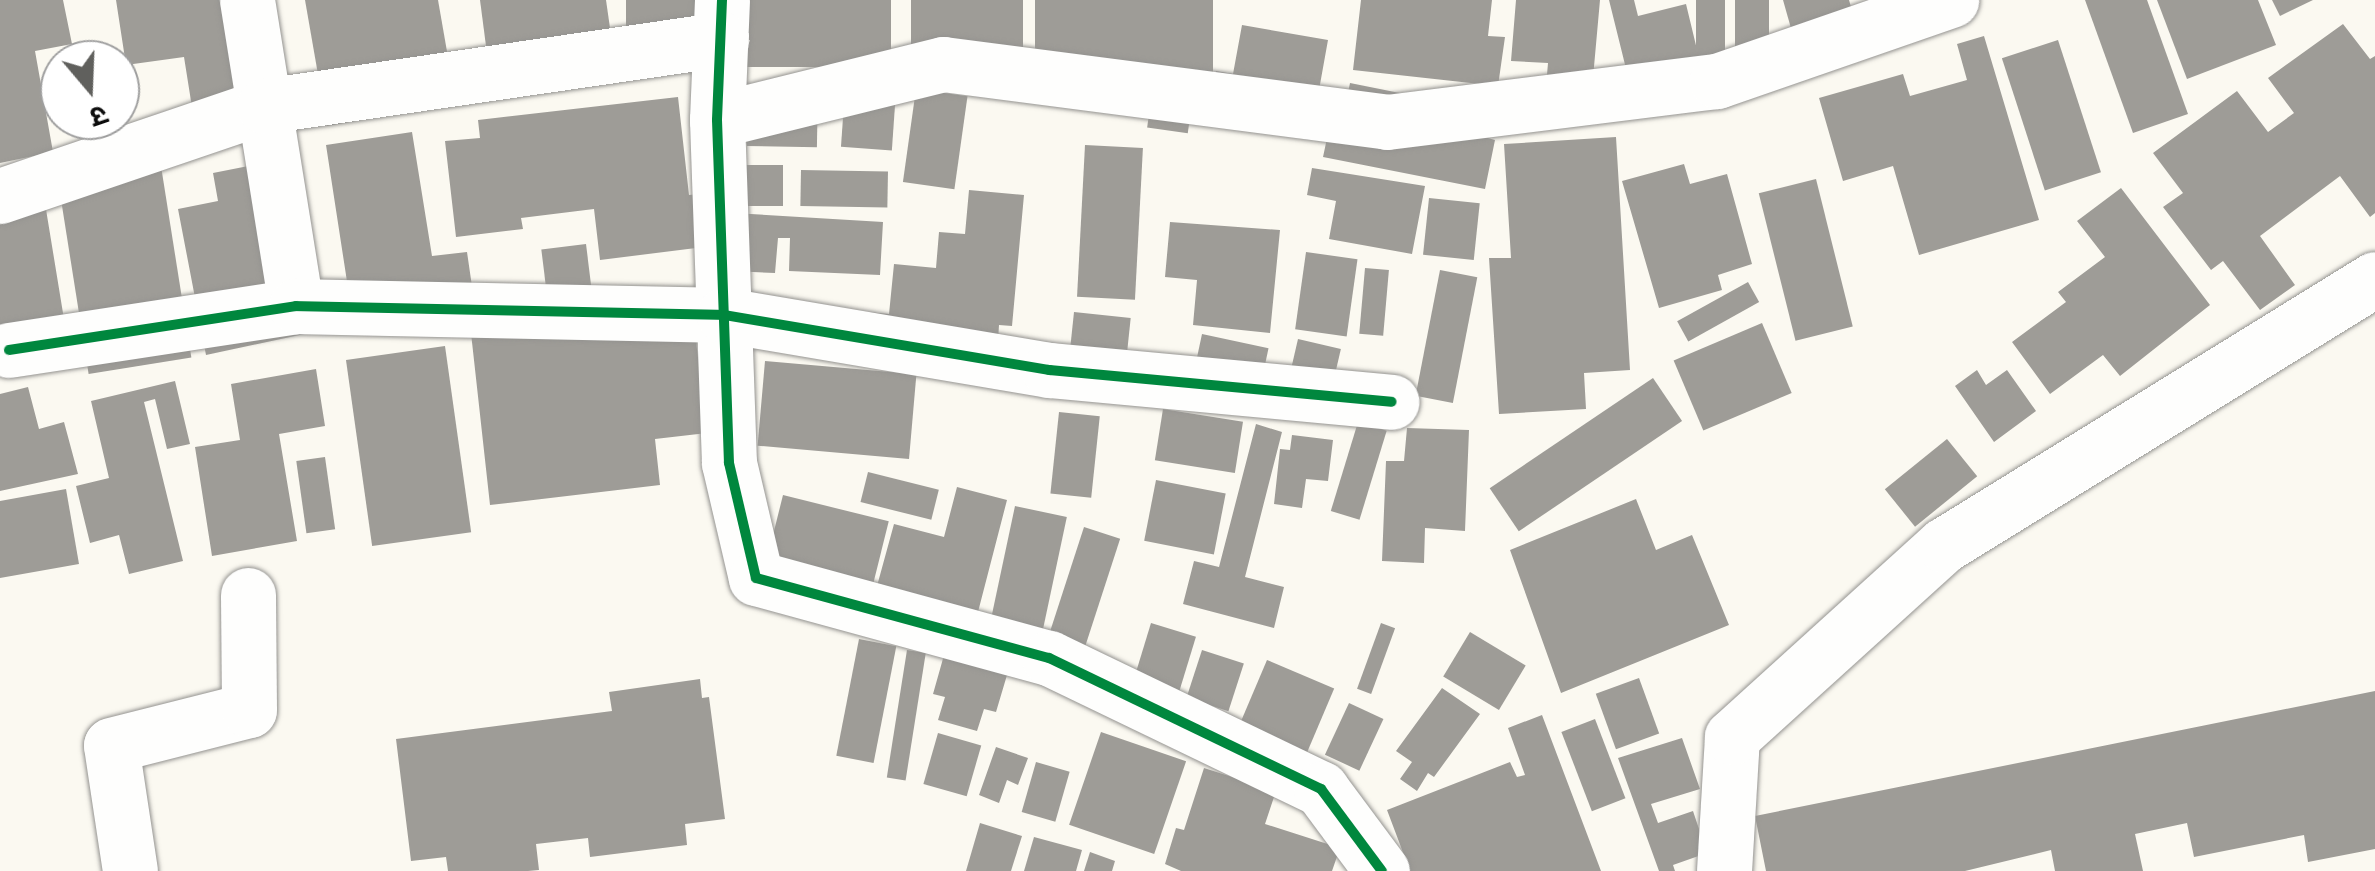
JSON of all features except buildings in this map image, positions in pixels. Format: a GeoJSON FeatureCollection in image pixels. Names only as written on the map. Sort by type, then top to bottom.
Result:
{"type":"FeatureCollection","features":[{"type":"Feature","properties":{"kind":"street"},"geometry":{"type":"LineString","coordinates":[[247,0],[296,306]]}},
{"type":"Feature","properties":{"kind":"street"},"geometry":{"type":"LineString","coordinates":[[717,120],[944,64],[1387,122],[1717,80],[1951,0]]}},
{"type":"Feature","properties":{"kind":"street"},"geometry":{"type":"LineString","coordinates":[[0,196],[264,106],[721,20],[717,120],[729,463],[756,578],[1049,658],[1321,789],[1382,871]]}},
{"type":"Feature","properties":{"kind":"street"},"geometry":{"type":"LineString","coordinates":[[1724,871],[1732,736],[1944,545],[2375,278]]}},
{"type":"Feature","properties":{"kind":"street"},"geometry":{"type":"LineString","coordinates":[[9,350],[296,306],[724,314],[1049,370],[1392,402]]}},
{"type":"Feature","properties":{"kind":"street"},"geometry":{"type":"LineString","coordinates":[[130,871],[111,745],[249,710],[248,595]]}},
{"type":"Feature","properties":{"kind":"cycle path"},"geometry":{"type":"LineString","coordinates":[[722,0],[717,120],[729,463],[756,578],[1049,658],[1321,789],[1382,871]]}},
{"type":"Feature","properties":{"kind":"cycle path"},"geometry":{"type":"LineString","coordinates":[[9,350],[296,306],[724,315],[1049,370],[1392,402]]}}]}
